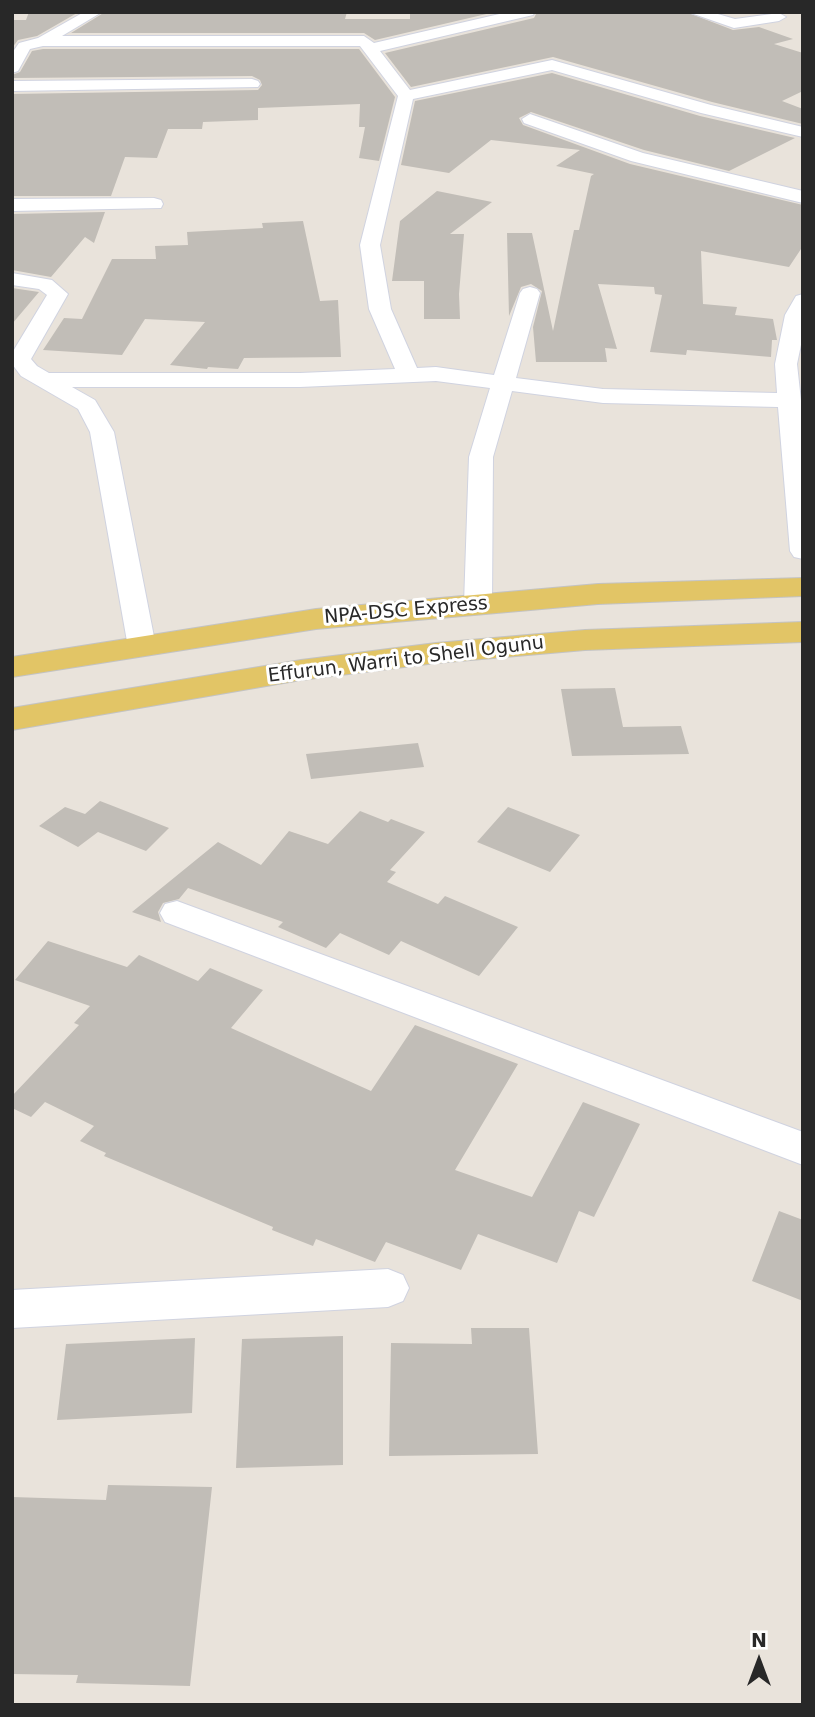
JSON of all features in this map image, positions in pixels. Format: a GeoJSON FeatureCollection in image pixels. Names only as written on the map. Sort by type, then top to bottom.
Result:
{"type":"FeatureCollection","features":[{"type":"Feature","properties":{"kind":"main road","name":"NPA-DSC Express"},"geometry":{"type":"LineString","coordinates":[[12,667],[316,619],[598,594],[803,587]]}},
{"type":"Feature","properties":{"kind":"main road","name":"Effurun, Warri to Shell Ogunu"},"geometry":{"type":"LineString","coordinates":[[12,719],[275,674],[436,653],[585,640],[803,632]]}},
{"type":"Feature","properties":{"kind":"street"},"geometry":{"type":"LineString","coordinates":[[43,41],[95,12]]}},
{"type":"Feature","properties":{"kind":"street"},"geometry":{"type":"LineString","coordinates":[[370,49],[528,12]]}},
{"type":"Feature","properties":{"kind":"street"},"geometry":{"type":"LineString","coordinates":[[695,12],[734,24],[779,17]]}},
{"type":"Feature","properties":{"kind":"street"},"geometry":{"type":"LineString","coordinates":[[12,68],[18,46],[43,41],[364,41],[406,96]]}},
{"type":"Feature","properties":{"kind":"street"},"geometry":{"type":"LineString","coordinates":[[406,96],[552,65],[707,109],[803,132]]}},
{"type":"Feature","properties":{"kind":"street"},"geometry":{"type":"LineString","coordinates":[[12,86],[252,84]]}},
{"type":"Feature","properties":{"kind":"street"},"geometry":{"type":"LineString","coordinates":[[406,96],[370,245],[380,309],[409,375]]}},
{"type":"Feature","properties":{"kind":"street"},"geometry":{"type":"LineString","coordinates":[[530,119],[637,158],[803,197]]}},
{"type":"Feature","properties":{"kind":"street"},"geometry":{"type":"LineString","coordinates":[[12,205],[153,204]]}},
{"type":"Feature","properties":{"kind":"street"},"geometry":{"type":"LineString","coordinates":[[12,279],[45,284],[58,294],[19,359],[29,371],[87,405],[102,432],[142,647]]}},
{"type":"Feature","properties":{"kind":"street"},"geometry":{"type":"LineString","coordinates":[[478,604],[481,457],[530,293]]}},
{"type":"Feature","properties":{"kind":"street"},"geometry":{"type":"LineString","coordinates":[[803,300],[796,315],[795,368],[789,400],[803,551]]}},
{"type":"Feature","properties":{"kind":"street"},"geometry":{"type":"LineString","coordinates":[[44,380],[300,380],[436,374],[603,396],[789,400]]}},
{"type":"Feature","properties":{"kind":"street"},"geometry":{"type":"LineString","coordinates":[[177,913],[803,1149]]}},
{"type":"Feature","properties":{"kind":"street"},"geometry":{"type":"LineString","coordinates":[[12,1309],[388,1288]]}},
{"type":"Feature","properties":{"kind":"building"},"geometry":{"type":"Polygon","coordinates":[[[29,12],[77,13],[37,36],[18,40],[12,48],[12,20],[26,20],[29,12]]]}},
{"type":"Feature","properties":{"kind":"building"},"geometry":{"type":"Polygon","coordinates":[[[105,12],[347,12],[345,19],[410,19],[410,12],[495,12],[375,40],[364,33],[71,33],[105,12]]]}},
{"type":"Feature","properties":{"kind":"building"},"geometry":{"type":"Polygon","coordinates":[[[537,12],[686,12],[733,30],[759,27],[793,39],[774,44],[803,53],[803,91],[782,101],[803,109],[803,124],[712,102],[553,57],[411,87],[385,53],[534,18],[537,12]]]}},
{"type":"Feature","properties":{"kind":"building"},"geometry":{"type":"Polygon","coordinates":[[[359,49],[395,97],[379,161],[359,158],[365,127],[359,127],[360,104],[258,108],[258,120],[203,122],[202,129],[168,129],[157,158],[125,157],[111,196],[12,196],[12,94],[258,90],[262,85],[260,80],[252,76],[12,78],[12,75],[20,72],[32,51],[359,49]]]}},
{"type":"Feature","properties":{"kind":"building"},"geometry":{"type":"Polygon","coordinates":[[[552,73],[700,116],[795,138],[729,171],[644,150],[531,112],[519,118],[523,125],[630,164],[803,205],[803,246],[789,267],[701,251],[703,304],[737,307],[735,315],[773,319],[777,340],[772,340],[771,357],[687,350],[686,355],[650,352],[662,295],[655,294],[654,287],[598,284],[617,349],[605,348],[607,362],[536,362],[533,327],[542,291],[531,284],[521,287],[509,316],[507,233],[532,233],[553,331],[574,230],[579,230],[591,176],[594,174],[556,166],[580,150],[491,140],[449,173],[401,165],[415,101],[552,73]]]}},
{"type":"Feature","properties":{"kind":"building"},"geometry":{"type":"Polygon","coordinates":[[[437,191],[492,202],[450,234],[464,234],[459,294],[460,319],[424,319],[424,281],[392,281],[400,221],[437,191]]]}},
{"type":"Feature","properties":{"kind":"building"},"geometry":{"type":"Polygon","coordinates":[[[105,212],[94,243],[85,237],[51,277],[12,270],[12,214],[105,212]]]}},
{"type":"Feature","properties":{"kind":"building"},"geometry":{"type":"Polygon","coordinates":[[[303,221],[320,301],[338,300],[341,357],[244,358],[238,369],[170,365],[205,322],[145,319],[122,355],[43,350],[64,318],[82,319],[112,259],[156,259],[155,246],[188,245],[187,232],[263,228],[262,223],[303,221]]]}},
{"type":"Feature","properties":{"kind":"building"},"geometry":{"type":"Polygon","coordinates":[[[12,288],[39,292],[12,324],[12,288]]]}},
{"type":"Feature","properties":{"kind":"building"},"geometry":{"type":"Polygon","coordinates":[[[615,688],[623,727],[681,726],[689,754],[572,756],[561,689],[615,688]]]}},
{"type":"Feature","properties":{"kind":"building"},"geometry":{"type":"Polygon","coordinates":[[[418,743],[424,767],[311,779],[306,754],[418,743]]]}},
{"type":"Feature","properties":{"kind":"building"},"geometry":{"type":"Polygon","coordinates":[[[100,801],[169,828],[146,851],[98,832],[78,847],[39,826],[65,807],[85,814],[100,801]]]}},
{"type":"Feature","properties":{"kind":"building"},"geometry":{"type":"Polygon","coordinates":[[[508,807],[580,835],[550,872],[477,842],[508,807]]]}},
{"type":"Feature","properties":{"kind":"building"},"geometry":{"type":"Polygon","coordinates":[[[360,811],[425,832],[390,870],[396,872],[387,882],[438,904],[445,896],[518,927],[479,976],[401,941],[389,955],[340,933],[326,948],[278,927],[283,922],[188,888],[179,899],[163,903],[158,912],[161,922],[132,912],[218,842],[261,865],[289,831],[328,844],[360,811]]]}},
{"type":"Feature","properties":{"kind":"building"},"geometry":{"type":"Polygon","coordinates":[[[48,941],[127,967],[139,955],[198,981],[210,968],[263,990],[231,1028],[371,1091],[415,1025],[518,1064],[455,1170],[532,1197],[583,1102],[640,1124],[594,1217],[579,1211],[557,1263],[478,1234],[461,1270],[386,1242],[375,1262],[316,1239],[313,1246],[104,1156],[106,1153],[80,1141],[94,1126],[45,1102],[31,1117],[12,1108],[12,1096],[79,1025],[74,1023],[90,1006],[15,980],[48,941]]]}},
{"type":"Feature","properties":{"kind":"building"},"geometry":{"type":"Polygon","coordinates":[[[779,1211],[803,1220],[803,1301],[752,1281],[779,1211]]]}},
{"type":"Feature","properties":{"kind":"building"},"geometry":{"type":"Polygon","coordinates":[[[471,1328],[529,1328],[538,1454],[389,1456],[391,1343],[472,1344],[471,1328]]]}},
{"type":"Feature","properties":{"kind":"building"},"geometry":{"type":"Polygon","coordinates":[[[343,1336],[343,1465],[236,1468],[242,1339],[343,1336]]]}},
{"type":"Feature","properties":{"kind":"building"},"geometry":{"type":"Polygon","coordinates":[[[195,1338],[192,1413],[57,1420],[66,1344],[195,1338]]]}},
{"type":"Feature","properties":{"kind":"building"},"geometry":{"type":"Polygon","coordinates":[[[108,1485],[212,1487],[190,1686],[76,1683],[78,1675],[12,1674],[12,1497],[106,1500],[108,1485]]]}}]}
